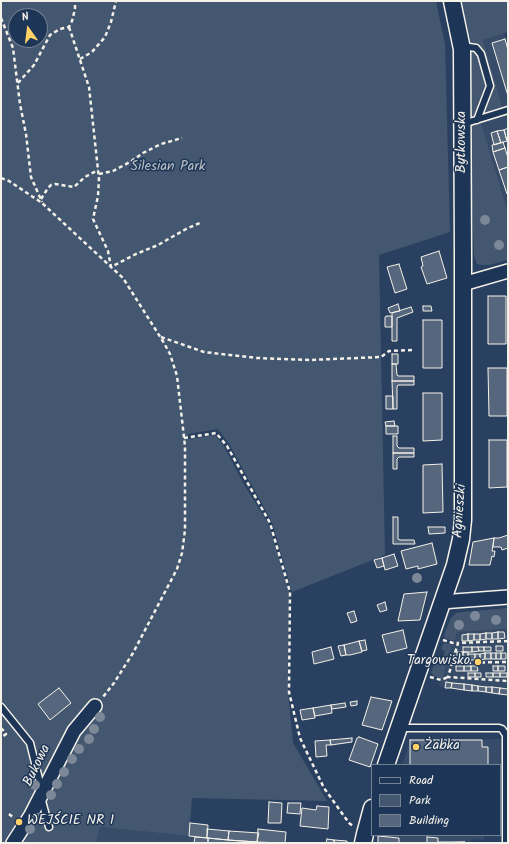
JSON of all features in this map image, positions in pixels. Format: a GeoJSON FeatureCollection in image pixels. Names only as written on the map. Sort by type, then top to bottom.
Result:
{"type":"FeatureCollection","features":[{"type":"Feature","properties":{"kind":"street","name":"Bytkowska"},"geometry":{"type":"LineString","coordinates":[[452,1],[462,49],[470,122],[463,284]]}},
{"type":"Feature","properties":{"kind":"street"},"geometry":{"type":"LineString","coordinates":[[463,284],[507,274]]}},
{"type":"Feature","properties":{"kind":"street","name":"Agnieszki"},"geometry":{"type":"LineString","coordinates":[[386,764],[455,565],[461,538],[463,520],[463,284]]}},
{"type":"Feature","properties":{"kind":"street"},"geometry":{"type":"LineString","coordinates":[[442,602],[508,597]]}},
{"type":"Feature","properties":{"kind":"street","name":"Bukowa"},"geometry":{"type":"LineString","coordinates":[[13,843],[41,797],[74,731],[95,706]]}},
{"type":"Feature","properties":{"kind":"street"},"geometry":{"type":"LineString","coordinates":[[364,839],[371,812]]}},
{"type":"Feature","properties":{"kind":"lane"},"geometry":{"type":"LineString","coordinates":[[461,46],[476,48],[481,54],[490,86],[470,122]]}},
{"type":"Feature","properties":{"kind":"lane"},"geometry":{"type":"LineString","coordinates":[[470,122],[508,110]]}},
{"type":"Feature","properties":{"kind":"lane"},"geometry":{"type":"LineString","coordinates":[[1,707],[30,743],[49,827]]}},
{"type":"Feature","properties":{"kind":"lane"},"geometry":{"type":"LineString","coordinates":[[399,728],[499,728],[502,730],[506,735],[506,843]]}},
{"type":"Feature","properties":{"kind":"path"},"geometry":{"type":"LineString","coordinates":[[75,1],[75,9],[69,27],[89,87],[99,172],[98,196],[93,219],[108,252],[111,267]]}},
{"type":"Feature","properties":{"kind":"path"},"geometry":{"type":"LineString","coordinates":[[80,59],[92,52],[105,37],[111,22],[116,1]]}},
{"type":"Feature","properties":{"kind":"path"},"geometry":{"type":"LineString","coordinates":[[1,18],[13,48],[31,177],[42,201]]}},
{"type":"Feature","properties":{"kind":"path"},"geometry":{"type":"LineString","coordinates":[[18,83],[34,65],[50,35],[60,29],[69,27]]}},
{"type":"Feature","properties":{"kind":"path"},"geometry":{"type":"LineString","coordinates":[[42,201],[51,184],[62,184],[74,187],[85,176],[99,172],[113,171],[143,153],[162,144],[182,138]]}},
{"type":"Feature","properties":{"kind":"path"},"geometry":{"type":"LineString","coordinates":[[1,178],[9,181],[42,201],[123,278],[170,354],[177,376],[184,438],[185,530],[182,553],[177,569],[133,653],[114,683],[95,706]]}},
{"type":"Feature","properties":{"kind":"path"},"geometry":{"type":"LineString","coordinates":[[111,267],[202,222]]}},
{"type":"Feature","properties":{"kind":"path"},"geometry":{"type":"LineString","coordinates":[[160,337],[204,352],[257,358],[310,360],[381,357],[389,351],[413,350]]}},
{"type":"Feature","properties":{"kind":"path"},"geometry":{"type":"LineString","coordinates":[[184,438],[216,433],[227,446],[270,523],[290,592],[289,692],[300,738],[324,788],[349,823],[364,839]]}},
{"type":"Feature","properties":{"kind":"path"},"geometry":{"type":"LineString","coordinates":[[440,639],[453,643],[508,642]]}},
{"type":"Feature","properties":{"kind":"path"},"geometry":{"type":"LineString","coordinates":[[448,677],[458,643]]}},
{"type":"Feature","properties":{"kind":"path"},"geometry":{"type":"LineString","coordinates":[[453,663],[508,662]]}},
{"type":"Feature","properties":{"kind":"path"},"geometry":{"type":"LineString","coordinates":[[428,676],[441,680],[448,677],[508,681]]}},
{"type":"Feature","properties":{"kind":"path"},"geometry":{"type":"LineString","coordinates":[[1,730],[2,729],[6,734],[1,738]]}},
{"type":"Feature","properties":{"kind":"shaded area"},"geometry":{"type":"Polygon","coordinates":[[[504,33],[508,45],[508,212],[481,123],[505,116],[483,40],[504,33]]]}},
{"type":"Feature","properties":{"kind":"shaded area","name":"Targowisko"},"geometry":{"type":"Polygon","coordinates":[[[508,629],[508,695],[439,686],[456,632],[508,629]]]}},
{"type":"Feature","properties":{"kind":"shaded area"},"geometry":{"type":"Polygon","coordinates":[[[411,739],[501,739],[502,771],[501,764],[402,764],[411,739]]]}},
{"type":"Feature","properties":{"kind":"shaded area"},"geometry":{"type":"Polygon","coordinates":[[[100,827],[208,838],[263,843],[96,843],[100,827]]]}},
{"type":"Feature","properties":{"kind":"shaded area"},"geometry":{"type":"Polygon","coordinates":[[[380,836],[484,836],[484,840],[471,839],[471,843],[379,843],[380,836]]]}},
{"type":"Feature","properties":{"kind":"green space","name":"Silesian Park"},"geometry":{"type":"Polygon","coordinates":[[[1,1],[436,1],[445,44],[450,232],[379,255],[385,555],[292,592],[272,522],[229,444],[218,429],[188,434],[188,439],[215,435],[224,446],[243,483],[268,523],[289,592],[288,693],[293,743],[327,801],[192,798],[189,836],[100,827],[96,843],[1,843],[1,1]]]}},
{"type":"Feature","properties":{"kind":"green space"},"geometry":{"type":"Polygon","coordinates":[[[462,1],[508,1],[508,32],[483,40],[503,109],[483,115],[493,86],[484,52],[478,45],[471,43],[462,1]]]}},
{"type":"Feature","properties":{"kind":"green space"},"geometry":{"type":"Polygon","coordinates":[[[470,51],[474,51],[478,54],[486,85],[474,116],[469,118],[470,51]]]}},
{"type":"Feature","properties":{"kind":"green space"},"geometry":{"type":"Polygon","coordinates":[[[481,123],[508,212],[508,260],[489,265],[477,264],[474,256],[469,126],[481,123]]]}},
{"type":"Feature","properties":{"kind":"green space"},"geometry":{"type":"Polygon","coordinates":[[[508,608],[508,629],[457,632],[454,641],[444,637],[451,618],[456,613],[508,608]]]}},
{"type":"Feature","properties":{"kind":"green space"},"geometry":{"type":"Polygon","coordinates":[[[445,643],[452,645],[442,679],[431,673],[436,658],[442,660],[445,651],[441,649],[445,643]]]}},
{"type":"Feature","properties":{"kind":"building"},"geometry":{"type":"Polygon","coordinates":[[[505,39],[508,50],[508,96],[492,43],[505,39]]]}},
{"type":"Feature","properties":{"kind":"building"},"geometry":{"type":"Polygon","coordinates":[[[508,128],[508,140],[507,141],[504,130],[508,128]]]}},
{"type":"Feature","properties":{"kind":"building"},"geometry":{"type":"Polygon","coordinates":[[[504,130],[507,141],[501,143],[497,131],[504,130]]]}},
{"type":"Feature","properties":{"kind":"building"},"geometry":{"type":"Polygon","coordinates":[[[497,131],[501,143],[494,145],[491,133],[497,131]]]}},
{"type":"Feature","properties":{"kind":"building"},"geometry":{"type":"Polygon","coordinates":[[[503,142],[505,148],[493,152],[492,145],[503,142]]]}},
{"type":"Feature","properties":{"kind":"building"},"geometry":{"type":"Polygon","coordinates":[[[505,148],[508,158],[508,167],[499,170],[493,152],[505,148]]]}},
{"type":"Feature","properties":{"kind":"building"},"geometry":{"type":"Polygon","coordinates":[[[508,167],[508,193],[507,194],[499,170],[508,167]]]}},
{"type":"Feature","properties":{"kind":"building"},"geometry":{"type":"Polygon","coordinates":[[[439,251],[447,278],[427,284],[421,267],[423,266],[421,257],[439,251]]]}},
{"type":"Feature","properties":{"kind":"building"},"geometry":{"type":"Polygon","coordinates":[[[399,264],[407,289],[395,293],[387,267],[399,264]]]}},
{"type":"Feature","properties":{"kind":"building"},"geometry":{"type":"Polygon","coordinates":[[[488,296],[506,296],[506,344],[488,344],[488,296]]]}},
{"type":"Feature","properties":{"kind":"building"},"geometry":{"type":"Polygon","coordinates":[[[398,304],[400,311],[390,313],[388,308],[398,304]]]}},
{"type":"Feature","properties":{"kind":"building"},"geometry":{"type":"Polygon","coordinates":[[[423,306],[431,306],[432,311],[423,311],[423,306]]]}},
{"type":"Feature","properties":{"kind":"building"},"geometry":{"type":"Polygon","coordinates":[[[411,307],[413,312],[397,318],[397,341],[392,341],[392,313],[411,307]]]}},
{"type":"Feature","properties":{"kind":"building"},"geometry":{"type":"Polygon","coordinates":[[[392,316],[392,327],[385,327],[385,317],[392,316]]]}},
{"type":"Feature","properties":{"kind":"building"},"geometry":{"type":"Polygon","coordinates":[[[423,320],[442,320],[442,368],[423,368],[423,320]]]}},
{"type":"Feature","properties":{"kind":"building"},"geometry":{"type":"Polygon","coordinates":[[[392,354],[398,354],[398,364],[392,364],[392,354]]]}},
{"type":"Feature","properties":{"kind":"building"},"geometry":{"type":"Polygon","coordinates":[[[392,364],[396,364],[398,376],[414,376],[414,381],[392,381],[392,364]]]}},
{"type":"Feature","properties":{"kind":"building"},"geometry":{"type":"Polygon","coordinates":[[[488,368],[507,368],[507,416],[489,416],[488,368]]]}},
{"type":"Feature","properties":{"kind":"building"},"geometry":{"type":"Polygon","coordinates":[[[392,381],[414,381],[414,385],[398,385],[397,409],[393,409],[392,381]]]}},
{"type":"Feature","properties":{"kind":"building"},"geometry":{"type":"Polygon","coordinates":[[[423,393],[442,393],[442,440],[423,441],[423,393]]]}},
{"type":"Feature","properties":{"kind":"building"},"geometry":{"type":"Polygon","coordinates":[[[386,396],[393,396],[393,409],[386,409],[386,396]]]}},
{"type":"Feature","properties":{"kind":"building"},"geometry":{"type":"Polygon","coordinates":[[[394,421],[395,426],[386,426],[385,422],[394,421]]]}},
{"type":"Feature","properties":{"kind":"building"},"geometry":{"type":"Polygon","coordinates":[[[386,426],[398,426],[398,434],[386,434],[386,426]]]}},
{"type":"Feature","properties":{"kind":"building"},"geometry":{"type":"Polygon","coordinates":[[[393,436],[397,436],[397,446],[399,448],[414,448],[414,453],[393,453],[393,436]]]}},
{"type":"Feature","properties":{"kind":"building"},"geometry":{"type":"Polygon","coordinates":[[[489,440],[507,440],[507,487],[489,488],[489,440]]]}},
{"type":"Feature","properties":{"kind":"building"},"geometry":{"type":"Polygon","coordinates":[[[393,453],[414,453],[414,457],[399,457],[397,459],[397,469],[393,469],[393,453]]]}},
{"type":"Feature","properties":{"kind":"building"},"geometry":{"type":"Polygon","coordinates":[[[442,464],[443,512],[423,513],[423,465],[442,464]]]}},
{"type":"Feature","properties":{"kind":"building"},"geometry":{"type":"Polygon","coordinates":[[[393,517],[398,517],[398,539],[414,540],[415,544],[393,544],[393,517]]]}},
{"type":"Feature","properties":{"kind":"building"},"geometry":{"type":"Polygon","coordinates":[[[428,527],[445,527],[445,533],[429,534],[428,527]]]}},
{"type":"Feature","properties":{"kind":"building"},"geometry":{"type":"Polygon","coordinates":[[[508,535],[508,548],[502,550],[501,547],[493,547],[494,538],[508,535]]]}},
{"type":"Feature","properties":{"kind":"building"},"geometry":{"type":"Polygon","coordinates":[[[494,538],[492,551],[495,551],[490,565],[469,565],[473,542],[494,538]]]}},
{"type":"Feature","properties":{"kind":"building"},"geometry":{"type":"Polygon","coordinates":[[[432,543],[437,564],[418,569],[418,566],[406,569],[401,551],[432,543]]]}},
{"type":"Feature","properties":{"kind":"building"},"geometry":{"type":"Polygon","coordinates":[[[394,554],[398,566],[385,570],[382,558],[394,554]]]}},
{"type":"Feature","properties":{"kind":"building"},"geometry":{"type":"Polygon","coordinates":[[[382,558],[384,566],[377,568],[374,560],[382,558]]]}},
{"type":"Feature","properties":{"kind":"building"},"geometry":{"type":"Polygon","coordinates":[[[427,592],[420,620],[398,621],[404,594],[427,592]]]}},
{"type":"Feature","properties":{"kind":"building"},"geometry":{"type":"Polygon","coordinates":[[[385,602],[387,610],[380,612],[377,605],[385,602]]]}},
{"type":"Feature","properties":{"kind":"building"},"geometry":{"type":"Polygon","coordinates":[[[354,611],[357,621],[351,623],[347,613],[354,611]]]}},
{"type":"Feature","properties":{"kind":"building"},"geometry":{"type":"Polygon","coordinates":[[[403,630],[407,648],[387,653],[382,635],[403,630]]]}},
{"type":"Feature","properties":{"kind":"building"},"geometry":{"type":"Polygon","coordinates":[[[498,632],[504,632],[505,638],[498,639],[498,632]]]}},
{"type":"Feature","properties":{"kind":"building"},"geometry":{"type":"Polygon","coordinates":[[[498,632],[498,639],[492,639],[492,633],[498,632]]]}},
{"type":"Feature","properties":{"kind":"building"},"geometry":{"type":"Polygon","coordinates":[[[486,633],[486,639],[480,640],[480,634],[486,633]]]}},
{"type":"Feature","properties":{"kind":"building"},"geometry":{"type":"Polygon","coordinates":[[[486,633],[492,633],[492,639],[486,639],[486,633]]]}},
{"type":"Feature","properties":{"kind":"building"},"geometry":{"type":"Polygon","coordinates":[[[468,634],[474,634],[474,640],[468,641],[468,634]]]}},
{"type":"Feature","properties":{"kind":"building"},"geometry":{"type":"Polygon","coordinates":[[[468,634],[468,641],[462,641],[462,635],[468,634]]]}},
{"type":"Feature","properties":{"kind":"building"},"geometry":{"type":"Polygon","coordinates":[[[474,634],[480,634],[480,640],[474,640],[474,634]]]}},
{"type":"Feature","properties":{"kind":"building"},"geometry":{"type":"Polygon","coordinates":[[[365,640],[367,650],[362,651],[359,641],[365,640]]]}},
{"type":"Feature","properties":{"kind":"building"},"geometry":{"type":"Polygon","coordinates":[[[359,641],[362,652],[346,655],[344,645],[359,641]]]}},
{"type":"Feature","properties":{"kind":"building"},"geometry":{"type":"Polygon","coordinates":[[[344,645],[346,655],[341,656],[338,646],[344,645]]]}},
{"type":"Feature","properties":{"kind":"building"},"geometry":{"type":"Polygon","coordinates":[[[496,646],[503,646],[503,651],[496,651],[496,646]]]}},
{"type":"Feature","properties":{"kind":"building"},"geometry":{"type":"Polygon","coordinates":[[[331,647],[334,659],[314,664],[312,652],[331,647]]]}},
{"type":"Feature","properties":{"kind":"building"},"geometry":{"type":"Polygon","coordinates":[[[463,647],[472,647],[472,652],[463,652],[463,647]]]}},
{"type":"Feature","properties":{"kind":"building"},"geometry":{"type":"Polygon","coordinates":[[[472,647],[478,647],[479,651],[472,652],[472,647]]]}},
{"type":"Feature","properties":{"kind":"building"},"geometry":{"type":"Polygon","coordinates":[[[478,647],[484,647],[484,651],[479,651],[478,647]]]}},
{"type":"Feature","properties":{"kind":"building"},"geometry":{"type":"Polygon","coordinates":[[[484,647],[491,647],[491,651],[484,651],[484,647]]]}},
{"type":"Feature","properties":{"kind":"building"},"geometry":{"type":"Polygon","coordinates":[[[457,652],[463,652],[463,660],[457,660],[457,652]]]}},
{"type":"Feature","properties":{"kind":"building"},"geometry":{"type":"Polygon","coordinates":[[[463,652],[468,652],[468,660],[463,660],[463,652]]]}},
{"type":"Feature","properties":{"kind":"building"},"geometry":{"type":"Polygon","coordinates":[[[485,653],[485,659],[480,660],[480,654],[485,653]]]}},
{"type":"Feature","properties":{"kind":"building"},"geometry":{"type":"Polygon","coordinates":[[[485,653],[491,653],[491,659],[485,659],[485,653]]]}},
{"type":"Feature","properties":{"kind":"building"},"geometry":{"type":"Polygon","coordinates":[[[491,653],[496,653],[496,659],[491,659],[491,653]]]}},
{"type":"Feature","properties":{"kind":"building"},"geometry":{"type":"Polygon","coordinates":[[[496,653],[501,653],[501,659],[496,659],[496,653]]]}},
{"type":"Feature","properties":{"kind":"building"},"geometry":{"type":"Polygon","coordinates":[[[501,653],[506,653],[506,659],[501,659],[501,653]]]}},
{"type":"Feature","properties":{"kind":"building"},"geometry":{"type":"Polygon","coordinates":[[[468,654],[475,654],[475,660],[468,660],[468,654]]]}},
{"type":"Feature","properties":{"kind":"building"},"geometry":{"type":"Polygon","coordinates":[[[475,654],[480,654],[480,660],[475,660],[475,654]]]}},
{"type":"Feature","properties":{"kind":"building"},"geometry":{"type":"Polygon","coordinates":[[[456,666],[464,666],[464,671],[456,671],[456,666]]]}},
{"type":"Feature","properties":{"kind":"building"},"geometry":{"type":"Polygon","coordinates":[[[464,666],[471,666],[471,671],[464,671],[464,666]]]}},
{"type":"Feature","properties":{"kind":"building"},"geometry":{"type":"Polygon","coordinates":[[[471,666],[477,666],[478,671],[471,671],[471,666]]]}},
{"type":"Feature","properties":{"kind":"building"},"geometry":{"type":"Polygon","coordinates":[[[493,666],[498,666],[498,671],[493,671],[493,666]]]}},
{"type":"Feature","properties":{"kind":"building"},"geometry":{"type":"Polygon","coordinates":[[[498,666],[505,666],[505,671],[498,671],[498,666]]]}},
{"type":"Feature","properties":{"kind":"building"},"geometry":{"type":"Polygon","coordinates":[[[468,673],[475,673],[475,677],[468,677],[468,673]]]}},
{"type":"Feature","properties":{"kind":"building"},"geometry":{"type":"Polygon","coordinates":[[[475,673],[481,673],[481,677],[475,677],[475,673]]]}},
{"type":"Feature","properties":{"kind":"building"},"geometry":{"type":"Polygon","coordinates":[[[486,673],[493,673],[493,677],[486,677],[486,673]]]}},
{"type":"Feature","properties":{"kind":"building"},"geometry":{"type":"Polygon","coordinates":[[[493,673],[500,673],[500,677],[493,677],[493,673]]]}},
{"type":"Feature","properties":{"kind":"building"},"geometry":{"type":"Polygon","coordinates":[[[500,673],[507,673],[507,677],[500,677],[500,673]]]}},
{"type":"Feature","properties":{"kind":"building"},"geometry":{"type":"Polygon","coordinates":[[[446,682],[452,683],[451,688],[445,688],[446,682]]]}},
{"type":"Feature","properties":{"kind":"building"},"geometry":{"type":"Polygon","coordinates":[[[452,683],[464,684],[464,690],[451,688],[452,683]]]}},
{"type":"Feature","properties":{"kind":"building"},"geometry":{"type":"Polygon","coordinates":[[[464,684],[472,685],[472,691],[464,690],[464,684]]]}},
{"type":"Feature","properties":{"kind":"building"},"geometry":{"type":"Polygon","coordinates":[[[472,685],[478,686],[478,691],[472,691],[472,685]]]}},
{"type":"Feature","properties":{"kind":"building"},"geometry":{"type":"Polygon","coordinates":[[[478,686],[486,687],[486,692],[478,691],[478,686]]]}},
{"type":"Feature","properties":{"kind":"building"},"geometry":{"type":"Polygon","coordinates":[[[486,687],[492,687],[492,693],[486,692],[486,687]]]}},
{"type":"Feature","properties":{"kind":"building"},"geometry":{"type":"Polygon","coordinates":[[[492,687],[500,688],[499,694],[492,693],[492,687]]]}},
{"type":"Feature","properties":{"kind":"building"},"geometry":{"type":"Polygon","coordinates":[[[59,688],[71,703],[50,720],[38,704],[59,688]]]}},
{"type":"Feature","properties":{"kind":"building"},"geometry":{"type":"Polygon","coordinates":[[[500,688],[508,689],[508,695],[499,694],[500,688]]]}},
{"type":"Feature","properties":{"kind":"building"},"geometry":{"type":"Polygon","coordinates":[[[371,697],[392,701],[382,730],[362,725],[371,697]]]}},
{"type":"Feature","properties":{"kind":"building"},"geometry":{"type":"Polygon","coordinates":[[[357,701],[357,705],[351,706],[350,702],[357,701]]]}},
{"type":"Feature","properties":{"kind":"building"},"geometry":{"type":"Polygon","coordinates":[[[345,703],[346,707],[332,709],[331,705],[345,703]]]}},
{"type":"Feature","properties":{"kind":"building"},"geometry":{"type":"Polygon","coordinates":[[[331,705],[332,713],[315,716],[313,708],[331,705]]]}},
{"type":"Feature","properties":{"kind":"building"},"geometry":{"type":"Polygon","coordinates":[[[313,708],[315,718],[302,720],[300,710],[313,708]]]}},
{"type":"Feature","properties":{"kind":"building"},"geometry":{"type":"Polygon","coordinates":[[[359,737],[378,744],[370,767],[349,760],[357,738],[359,737]]]}},
{"type":"Feature","properties":{"kind":"building"},"geometry":{"type":"Polygon","coordinates":[[[352,738],[352,742],[331,745],[330,740],[352,738]]]}},
{"type":"Feature","properties":{"kind":"building"},"geometry":{"type":"Polygon","coordinates":[[[330,740],[331,745],[326,745],[327,756],[316,757],[315,741],[330,740]]]}},
{"type":"Feature","properties":{"kind":"building"},"geometry":{"type":"Polygon","coordinates":[[[410,740],[482,740],[482,747],[488,747],[488,764],[410,764],[410,740]]]}},
{"type":"Feature","properties":{"kind":"building"},"geometry":{"type":"Polygon","coordinates":[[[269,802],[282,803],[281,823],[268,823],[269,802]]]}},
{"type":"Feature","properties":{"kind":"building"},"geometry":{"type":"Polygon","coordinates":[[[288,803],[301,803],[300,814],[287,813],[288,803]]]}},
{"type":"Feature","properties":{"kind":"building"},"geometry":{"type":"Polygon","coordinates":[[[317,806],[329,807],[328,829],[300,826],[302,808],[316,810],[317,806]]]}},
{"type":"Feature","properties":{"kind":"building"},"geometry":{"type":"Polygon","coordinates":[[[190,823],[208,825],[207,838],[189,836],[190,823]]]}},
{"type":"Feature","properties":{"kind":"building"},"geometry":{"type":"Polygon","coordinates":[[[207,829],[229,831],[228,840],[207,838],[207,829]]]}},
{"type":"Feature","properties":{"kind":"building"},"geometry":{"type":"Polygon","coordinates":[[[258,829],[286,832],[285,843],[257,842],[258,829]]]}},
{"type":"Feature","properties":{"kind":"building"},"geometry":{"type":"Polygon","coordinates":[[[229,831],[259,833],[257,842],[228,840],[229,831]]]}},
{"type":"Feature","properties":{"kind":"building"},"geometry":{"type":"Polygon","coordinates":[[[378,836],[399,838],[399,843],[378,843],[378,836]]]}},
{"type":"Feature","properties":{"kind":"building"},"geometry":{"type":"Polygon","coordinates":[[[195,837],[208,838],[208,843],[194,843],[195,837]]]}},
{"type":"Feature","properties":{"kind":"building"},"geometry":{"type":"Polygon","coordinates":[[[427,837],[438,838],[438,843],[427,843],[427,837]]]}},
{"type":"Feature","properties":{"kind":"building"},"geometry":{"type":"Polygon","coordinates":[[[208,838],[228,840],[257,842],[208,843],[208,838]]]}},
{"type":"Feature","properties":{"kind":"building"},"geometry":{"type":"Polygon","coordinates":[[[327,839],[334,840],[334,843],[326,843],[327,839]]]}},
{"type":"Feature","properties":{"kind":"building"},"geometry":{"type":"Polygon","coordinates":[[[334,840],[347,841],[347,843],[334,843],[334,840]]]}},
{"type":"Feature","properties":{"kind":"building"},"geometry":{"type":"Polygon","coordinates":[[[438,842],[465,842],[438,843],[438,842]]]}},
{"type":"Feature","properties":{"kind":"place","name":"Targowisko"},"geometry":{"type":"Point","coordinates":[478,662]}},
{"type":"Feature","properties":{"kind":"place","name":"Żabka"},"geometry":{"type":"Point","coordinates":[416,747]}},
{"type":"Feature","properties":{"kind":"place","name":"WEJŚCIE NR 1"},"geometry":{"type":"Point","coordinates":[19,822]}}]}
